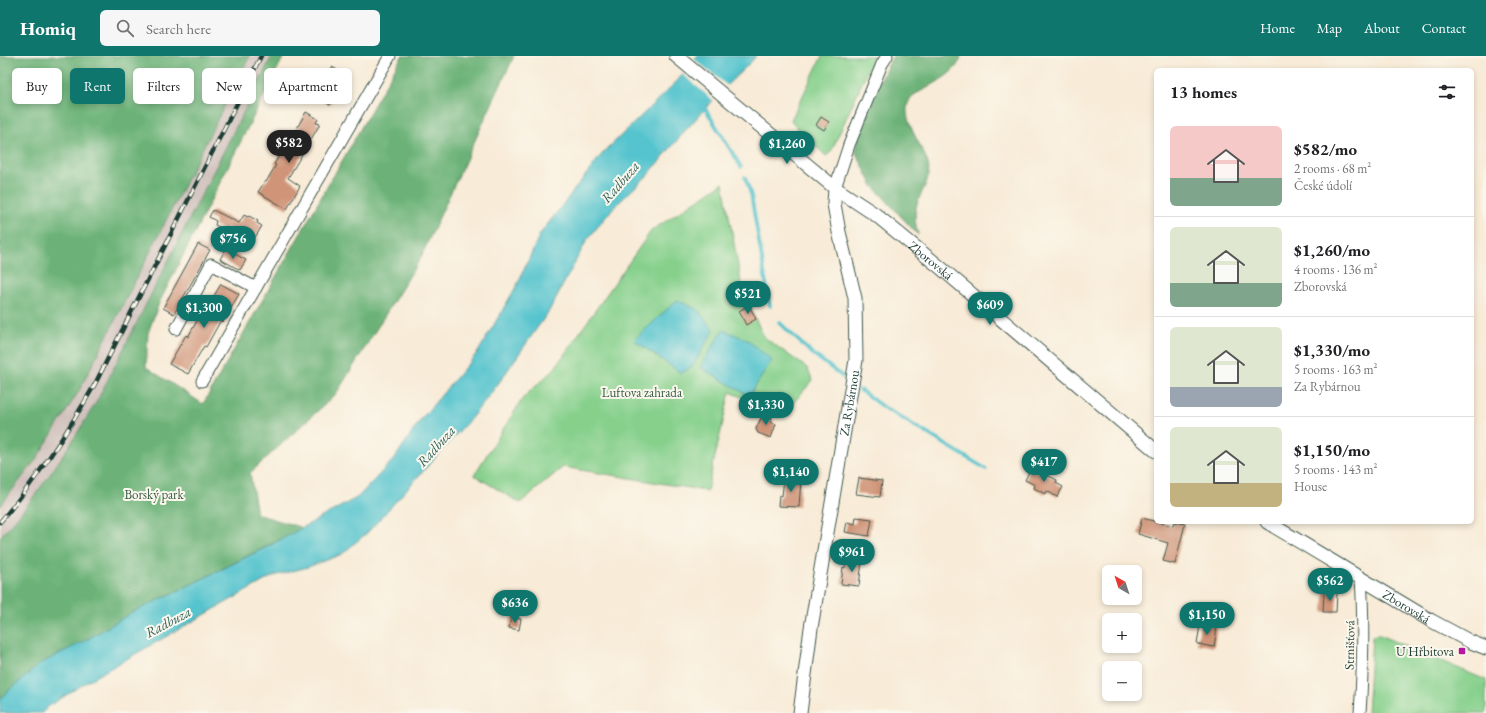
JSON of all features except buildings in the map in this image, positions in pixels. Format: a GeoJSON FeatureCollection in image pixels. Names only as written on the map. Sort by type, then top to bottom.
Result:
{"type":"FeatureCollection","features":[{"type":"Feature","properties":{"kind":"street"},"geometry":{"type":"LineString","coordinates":[[202,381],[390,56]]}},
{"type":"Feature","properties":{"kind":"street","name":"Zborovská"},"geometry":{"type":"LineString","coordinates":[[676,56],[835,188],[876,215],[941,268],[1154,449]]}},
{"type":"Feature","properties":{"kind":"street"},"geometry":{"type":"LineString","coordinates":[[835,188],[849,145],[882,64],[887,56]]}},
{"type":"Feature","properties":{"kind":"street","name":"Za Rybárnou"},"geometry":{"type":"LineString","coordinates":[[800,713],[811,628],[856,360],[855,298],[839,232],[834,204],[835,188]]}},
{"type":"Feature","properties":{"kind":"street"},"geometry":{"type":"LineString","coordinates":[[176,329],[211,264],[256,288]]}},
{"type":"Feature","properties":{"kind":"street","name":"Zborovská"},"geometry":{"type":"LineString","coordinates":[[1270,524],[1430,620],[1471,642],[1486,648]]}},
{"type":"Feature","properties":{"kind":"street","name":"Strnišťová"},"geometry":{"type":"LineString","coordinates":[[1360,713],[1363,670],[1364,610],[1361,578]]}},
{"type":"Feature","properties":{"kind":"shaded area"},"geometry":{"type":"Polygon","coordinates":[[[250,56],[272,56],[266,68],[264,68],[264,72],[256,88],[256,68],[244,68],[250,56]]]}},
{"type":"Feature","properties":{"kind":"shaded area"},"geometry":{"type":"Polygon","coordinates":[[[225,104],[248,104],[97,401],[79,432],[33,498],[0,537],[0,506],[35,461],[79,391],[225,104]]]}},
{"type":"Feature","properties":{"kind":"green space"},"geometry":{"type":"Polygon","coordinates":[[[0,56],[250,56],[244,68],[202,68],[202,104],[225,104],[79,391],[35,461],[0,506],[0,56]]]}},
{"type":"Feature","properties":{"kind":"green space","name":"Borský park"},"geometry":{"type":"Polygon","coordinates":[[[272,56],[284,56],[278,68],[266,68],[272,56]]]}},
{"type":"Feature","properties":{"kind":"green space","name":"Borský park"},"geometry":{"type":"Polygon","coordinates":[[[402,56],[514,56],[420,259],[336,394],[250,473],[257,514],[303,528],[133,612],[88,639],[40,664],[0,700],[0,537],[40,489],[97,401],[248,104],[256,104],[256,88],[264,72],[264,96],[159,303],[148,333],[146,367],[203,404],[402,56]]]}},
{"type":"Feature","properties":{"kind":"green space"},"geometry":{"type":"Polygon","coordinates":[[[822,56],[874,56],[831,152],[826,156],[798,129],[791,120],[822,56]]]}},
{"type":"Feature","properties":{"kind":"green space"},"geometry":{"type":"Polygon","coordinates":[[[893,56],[961,56],[960,61],[953,70],[929,87],[912,96],[907,108],[907,116],[928,164],[929,170],[927,181],[915,211],[918,235],[873,186],[856,153],[860,125],[879,82],[893,56]]]}},
{"type":"Feature","properties":{"kind":"green space","name":"Luftova zahrada"},"geometry":{"type":"Polygon","coordinates":[[[723,183],[741,282],[749,305],[764,337],[807,368],[813,380],[783,415],[730,392],[707,491],[563,467],[520,503],[474,475],[523,398],[554,369],[651,231],[723,183]]]}},
{"type":"Feature","properties":{"kind":"green space"},"geometry":{"type":"Polygon","coordinates":[[[1377,634],[1486,680],[1486,713],[1367,713],[1372,637],[1377,634]]]}},
{"type":"Feature","properties":{"kind":"water","name":"Radbuza"},"geometry":{"type":"Polygon","coordinates":[[[697,56],[756,56],[684,132],[648,175],[614,207],[587,240],[549,311],[498,384],[472,417],[368,532],[342,554],[308,567],[273,576],[93,678],[49,706],[42,713],[0,713],[0,700],[40,664],[88,639],[133,612],[269,546],[358,497],[394,459],[422,418],[478,352],[517,285],[540,234],[602,154],[678,80],[697,56]]]}},
{"type":"Feature","properties":{"kind":"water"},"geometry":{"type":"Polygon","coordinates":[[[677,300],[698,310],[714,330],[692,367],[681,373],[634,340],[677,300]]]}},
{"type":"Feature","properties":{"kind":"water"},"geometry":{"type":"Polygon","coordinates":[[[723,330],[746,339],[772,360],[749,396],[700,367],[723,330]]]}},
{"type":"Feature","properties":{"kind":"pier"},"geometry":{"type":"Polygon","coordinates":[[[693,58],[729,87],[715,102],[681,73],[693,58]]]}},
{"type":"Feature","properties":{"kind":"waterway"},"geometry":{"type":"LineString","coordinates":[[703,105],[741,167]]}},
{"type":"Feature","properties":{"kind":"waterway"},"geometry":{"type":"LineString","coordinates":[[745,177],[751,195],[770,306]]}},
{"type":"Feature","properties":{"kind":"waterway"},"geometry":{"type":"LineString","coordinates":[[779,322],[808,350],[843,377]]}},
{"type":"Feature","properties":{"kind":"waterway"},"geometry":{"type":"LineString","coordinates":[[860,390],[880,405],[986,469]]}},
{"type":"Feature","properties":{"kind":"railway"},"geometry":{"type":"LineString","coordinates":[[0,522],[27,489],[51,455],[95,384],[261,56]]}},
{"type":"Feature","properties":{"kind":"place","name":"U Hřbitova"},"geometry":{"type":"Point","coordinates":[1462,651]}}]}
